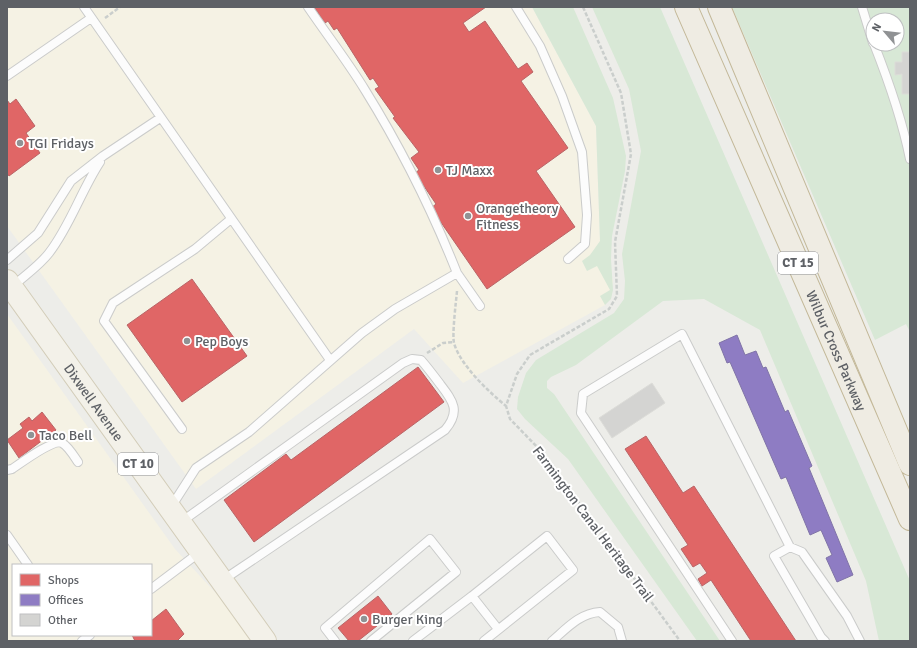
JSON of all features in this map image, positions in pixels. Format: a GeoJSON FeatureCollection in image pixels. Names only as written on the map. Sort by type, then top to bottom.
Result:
{"type":"FeatureCollection","features":[{"type":"Feature","properties":{"kind":"highway","name":"Wilbur Cross Parkway"},"geometry":{"type":"LineString","coordinates":[[686,7],[910,518]]}},
{"type":"Feature","properties":{"kind":"highway","name":"Wilbur Cross Parkway"},"geometry":{"type":"LineString","coordinates":[[719,7],[910,464]]}},
{"type":"Feature","properties":{"kind":"main road","name":"Dixwell Avenue"},"geometry":{"type":"LineString","coordinates":[[9,286],[265,641]]}},
{"type":"Feature","properties":{"kind":"lane"},"geometry":{"type":"LineString","coordinates":[[84,7],[330,360]]}},
{"type":"Feature","properties":{"kind":"lane"},"geometry":{"type":"LineString","coordinates":[[308,7],[365,89],[398,146],[443,238],[457,273],[480,306]]}},
{"type":"Feature","properties":{"kind":"lane"},"geometry":{"type":"LineString","coordinates":[[516,7],[540,46],[562,96],[582,152],[587,215],[585,244],[568,259]]}},
{"type":"Feature","properties":{"kind":"lane"},"geometry":{"type":"LineString","coordinates":[[862,7],[865,17]]}},
{"type":"Feature","properties":{"kind":"lane"},"geometry":{"type":"LineString","coordinates":[[7,76],[91,18]]}},
{"type":"Feature","properties":{"kind":"lane"},"geometry":{"type":"LineString","coordinates":[[877,52],[891,87],[904,129],[910,159]]}},
{"type":"Feature","properties":{"kind":"lane"},"geometry":{"type":"LineString","coordinates":[[7,260],[38,233],[71,181],[103,156],[160,118]]}},
{"type":"Feature","properties":{"kind":"lane"},"geometry":{"type":"LineString","coordinates":[[9,286],[48,254],[59,238],[88,181],[103,156]]}},
{"type":"Feature","properties":{"kind":"lane"},"geometry":{"type":"LineString","coordinates":[[182,428],[104,321],[113,303],[195,248],[231,220]]}},
{"type":"Feature","properties":{"kind":"lane"},"geometry":{"type":"LineString","coordinates":[[175,516],[196,468],[249,432],[362,333],[395,309],[457,273]]}},
{"type":"Feature","properties":{"kind":"lane"},"geometry":{"type":"LineString","coordinates":[[732,641],[581,413],[583,394],[682,334],[790,546],[802,552],[847,616],[860,641]]}},
{"type":"Feature","properties":{"kind":"lane"},"geometry":{"type":"LineString","coordinates":[[175,516],[402,363],[412,359],[421,360],[453,400],[454,410],[452,422],[445,430],[222,580]]}},
{"type":"Feature","properties":{"kind":"lane"},"geometry":{"type":"LineString","coordinates":[[7,470],[12,469],[47,446],[58,442],[63,443],[78,462]]}},
{"type":"Feature","properties":{"kind":"lane"},"geometry":{"type":"LineString","coordinates":[[7,535],[27,564]]}},
{"type":"Feature","properties":{"kind":"lane"},"geometry":{"type":"LineString","coordinates":[[413,641],[547,536],[573,570],[484,641]]}},
{"type":"Feature","properties":{"kind":"lane"},"geometry":{"type":"LineString","coordinates":[[335,641],[325,628],[430,539],[456,572],[372,641]]}},
{"type":"Feature","properties":{"kind":"lane"},"geometry":{"type":"LineString","coordinates":[[790,546],[774,556],[821,637],[825,641]]}},
{"type":"Feature","properties":{"kind":"lane"},"geometry":{"type":"LineString","coordinates":[[152,588],[201,551]]}},
{"type":"Feature","properties":{"kind":"lane"},"geometry":{"type":"LineString","coordinates":[[472,596],[498,629]]}},
{"type":"Feature","properties":{"kind":"lane"},"geometry":{"type":"LineString","coordinates":[[552,641],[575,621],[590,612],[600,612],[618,627],[622,641]]}},
{"type":"Feature","properties":{"kind":"path"},"geometry":{"type":"LineString","coordinates":[[105,18],[120,7]]}},
{"type":"Feature","properties":{"kind":"path"},"geometry":{"type":"LineString","coordinates":[[421,360],[429,351],[443,343],[454,342],[457,273]]}},
{"type":"Feature","properties":{"kind":"path","name":"Farmington Canal Heritage Trail"},"geometry":{"type":"LineString","coordinates":[[454,342],[461,359],[491,393],[506,406],[510,420],[540,451],[680,641]]}},
{"type":"Feature","properties":{"kind":"shaded area"},"geometry":{"type":"Polygon","coordinates":[[[7,7],[532,7],[596,126],[600,241],[613,281],[610,295],[605,305],[463,383],[414,329],[196,489],[7,226],[7,7]]]}},
{"type":"Feature","properties":{"kind":"shaded area"},"geometry":{"type":"Polygon","coordinates":[[[7,314],[175,549],[260,641],[7,641],[7,314]]]}},
{"type":"Feature","properties":{"kind":"green space"},"geometry":{"type":"Polygon","coordinates":[[[532,7],[573,7],[613,98],[626,156],[625,171],[612,236],[611,259],[613,290],[611,299],[605,305],[600,296],[610,290],[597,266],[587,271],[582,261],[590,255],[600,241],[596,126],[532,7]]]}},
{"type":"Feature","properties":{"kind":"green space"},"geometry":{"type":"Polygon","coordinates":[[[592,7],[660,7],[910,581],[910,641],[879,641],[866,581],[760,330],[704,299],[663,301],[576,365],[551,377],[547,381],[547,388],[554,394],[720,641],[697,641],[568,459],[525,419],[517,409],[518,397],[526,373],[536,360],[614,313],[624,299],[625,281],[622,254],[641,151],[629,89],[592,7]]]}},
{"type":"Feature","properties":{"kind":"green space"},"geometry":{"type":"Polygon","coordinates":[[[732,7],[910,7],[910,332],[906,324],[875,340],[732,7]]]}},
{"type":"Feature","properties":{"kind":"building: Shops"},"geometry":{"type":"Polygon","coordinates":[[[314,7],[486,7],[463,23],[469,32],[485,21],[518,69],[527,63],[533,72],[521,81],[568,148],[536,171],[575,227],[487,289],[431,208],[436,204],[415,173],[419,170],[411,158],[419,152],[393,118],[395,117],[375,89],[379,87],[373,78],[370,80],[337,28],[334,30],[328,21],[325,23],[314,7]]]}},
{"type":"Feature","properties":{"kind":"building: Shops","name":"TGI Fridays"},"geometry":{"type":"Polygon","coordinates":[[[16,99],[35,126],[26,133],[40,153],[9,176],[7,173],[7,100],[10,104],[16,99]]]}},
{"type":"Feature","properties":{"kind":"building: Shops"},"geometry":{"type":"Polygon","coordinates":[[[192,279],[247,356],[182,402],[127,325],[192,279]]]}},
{"type":"Feature","properties":{"kind":"building: Shops"},"geometry":{"type":"Polygon","coordinates":[[[418,367],[444,402],[254,542],[224,500],[286,454],[291,460],[418,367]]]}},
{"type":"Feature","properties":{"kind":"building: Shops","name":"Taco Bell"},"geometry":{"type":"Polygon","coordinates":[[[42,412],[56,430],[19,458],[7,440],[23,428],[20,424],[29,417],[32,421],[42,412]]]}},
{"type":"Feature","properties":{"kind":"building: Shops"},"geometry":{"type":"Polygon","coordinates":[[[646,436],[683,493],[694,486],[796,641],[751,641],[711,580],[702,586],[698,579],[707,573],[700,563],[693,567],[681,549],[688,545],[625,449],[646,436]]]}},
{"type":"Feature","properties":{"kind":"building: Shops"},"geometry":{"type":"Polygon","coordinates":[[[378,596],[392,614],[358,641],[349,641],[338,628],[378,596]]]}},
{"type":"Feature","properties":{"kind":"building: Shops"},"geometry":{"type":"Polygon","coordinates":[[[166,609],[184,634],[177,641],[135,641],[132,636],[152,636],[152,620],[166,609]]]}},
{"type":"Feature","properties":{"kind":"building: Offices"},"geometry":{"type":"Polygon","coordinates":[[[737,335],[745,355],[756,351],[763,368],[766,367],[785,412],[788,410],[812,466],[809,468],[853,575],[837,582],[826,558],[832,555],[821,530],[810,535],[786,477],[781,479],[730,362],[727,363],[719,343],[737,335]]]}},
{"type":"Feature","properties":{"kind":"building: Other"},"geometry":{"type":"Polygon","coordinates":[[[902,52],[910,52],[910,94],[902,94],[902,74],[895,75],[895,62],[902,62],[902,52]]]}},
{"type":"Feature","properties":{"kind":"building: Other"},"geometry":{"type":"Polygon","coordinates":[[[652,383],[665,403],[612,438],[599,418],[652,383]]]}},
{"type":"Feature","properties":{"kind":"place","name":"TGI Fridays"},"geometry":{"type":"Point","coordinates":[20,143]}},
{"type":"Feature","properties":{"kind":"place","name":"TJ Maxx"},"geometry":{"type":"Point","coordinates":[438,170]}},
{"type":"Feature","properties":{"kind":"place","name":"Orangetheory Fitness"},"geometry":{"type":"Point","coordinates":[468,216]}},
{"type":"Feature","properties":{"kind":"place","name":"Pep Boys"},"geometry":{"type":"Point","coordinates":[187,341]}},
{"type":"Feature","properties":{"kind":"place","name":"Taco Bell"},"geometry":{"type":"Point","coordinates":[31,435]}},
{"type":"Feature","properties":{"kind":"place","name":"Burger King"},"geometry":{"type":"Point","coordinates":[364,619]}}]}
